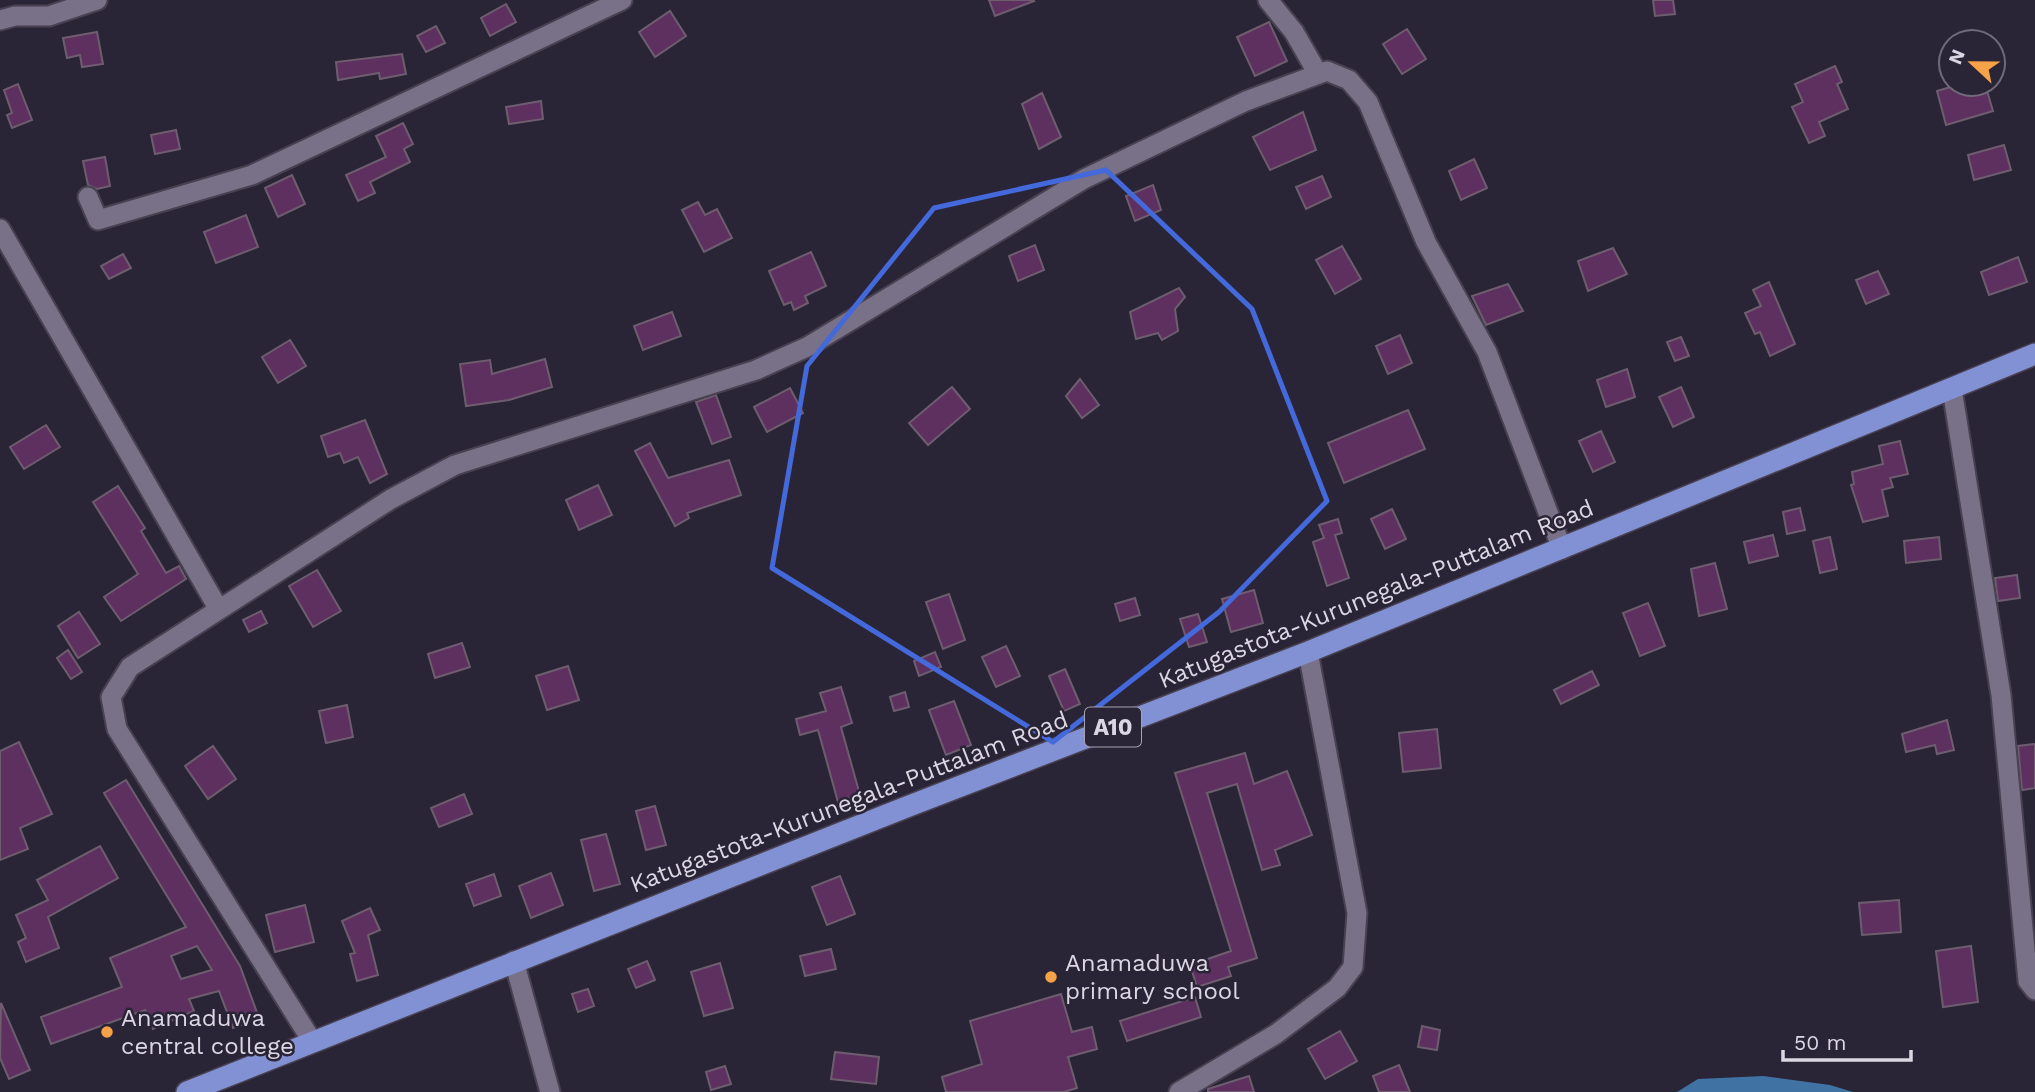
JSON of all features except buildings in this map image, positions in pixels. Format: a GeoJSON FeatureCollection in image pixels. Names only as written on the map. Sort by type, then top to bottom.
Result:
{"type":"FeatureCollection","features":[{"type":"Feature","properties":{"kind":"highway","name":"Katugastota-Kurunegala-Puttalam Road"},"geometry":{"type":"LineString","coordinates":[[187,1092],[514,961],[1308,652],[2035,354]]}},
{"type":"Feature","properties":{"kind":"street"},"geometry":{"type":"LineString","coordinates":[[0,20],[15,16],[49,16],[97,0]]}},
{"type":"Feature","properties":{"kind":"street"},"geometry":{"type":"LineString","coordinates":[[89,197],[98,220],[252,175],[622,0]]}},
{"type":"Feature","properties":{"kind":"street"},"geometry":{"type":"LineString","coordinates":[[1268,0],[1294,32],[1318,74]]}},
{"type":"Feature","properties":{"kind":"street"},"geometry":{"type":"LineString","coordinates":[[312,1041],[117,729],[111,697],[130,667],[391,499],[455,465],[756,370],[807,347],[1084,179],[1246,101],[1327,71],[1349,80],[1368,102],[1426,242],[1487,352],[1562,549]]}},
{"type":"Feature","properties":{"kind":"street"},"geometry":{"type":"LineString","coordinates":[[0,229],[46,314],[218,608]]}},
{"type":"Feature","properties":{"kind":"street"},"geometry":{"type":"LineString","coordinates":[[1952,389],[2001,695],[2028,981],[2035,990]]}},
{"type":"Feature","properties":{"kind":"street"},"geometry":{"type":"LineString","coordinates":[[1179,1092],[1276,1034],[1337,988],[1353,967],[1357,913],[1308,652]]}},
{"type":"Feature","properties":{"kind":"street"},"geometry":{"type":"LineString","coordinates":[[514,961],[550,1092]]}},
{"type":"Feature","properties":{"kind":"highlighted area"},"geometry":{"type":"Polygon","coordinates":[[[1106,170],[1252,309],[1327,501],[1219,612],[1053,742],[772,568],[807,366],[934,208],[1106,170]]]}},
{"type":"Feature","properties":{"kind":"water"},"geometry":{"type":"Polygon","coordinates":[[[1763,1076],[1830,1085],[1853,1092],[1677,1092],[1698,1079],[1763,1076]]]}},
{"type":"Feature","properties":{"kind":"place","name":"Anamaduwa primary school"},"geometry":{"type":"Point","coordinates":[1051,977]}},
{"type":"Feature","properties":{"kind":"place","name":"Anamaduwa central college"},"geometry":{"type":"Point","coordinates":[107,1032]}}]}
